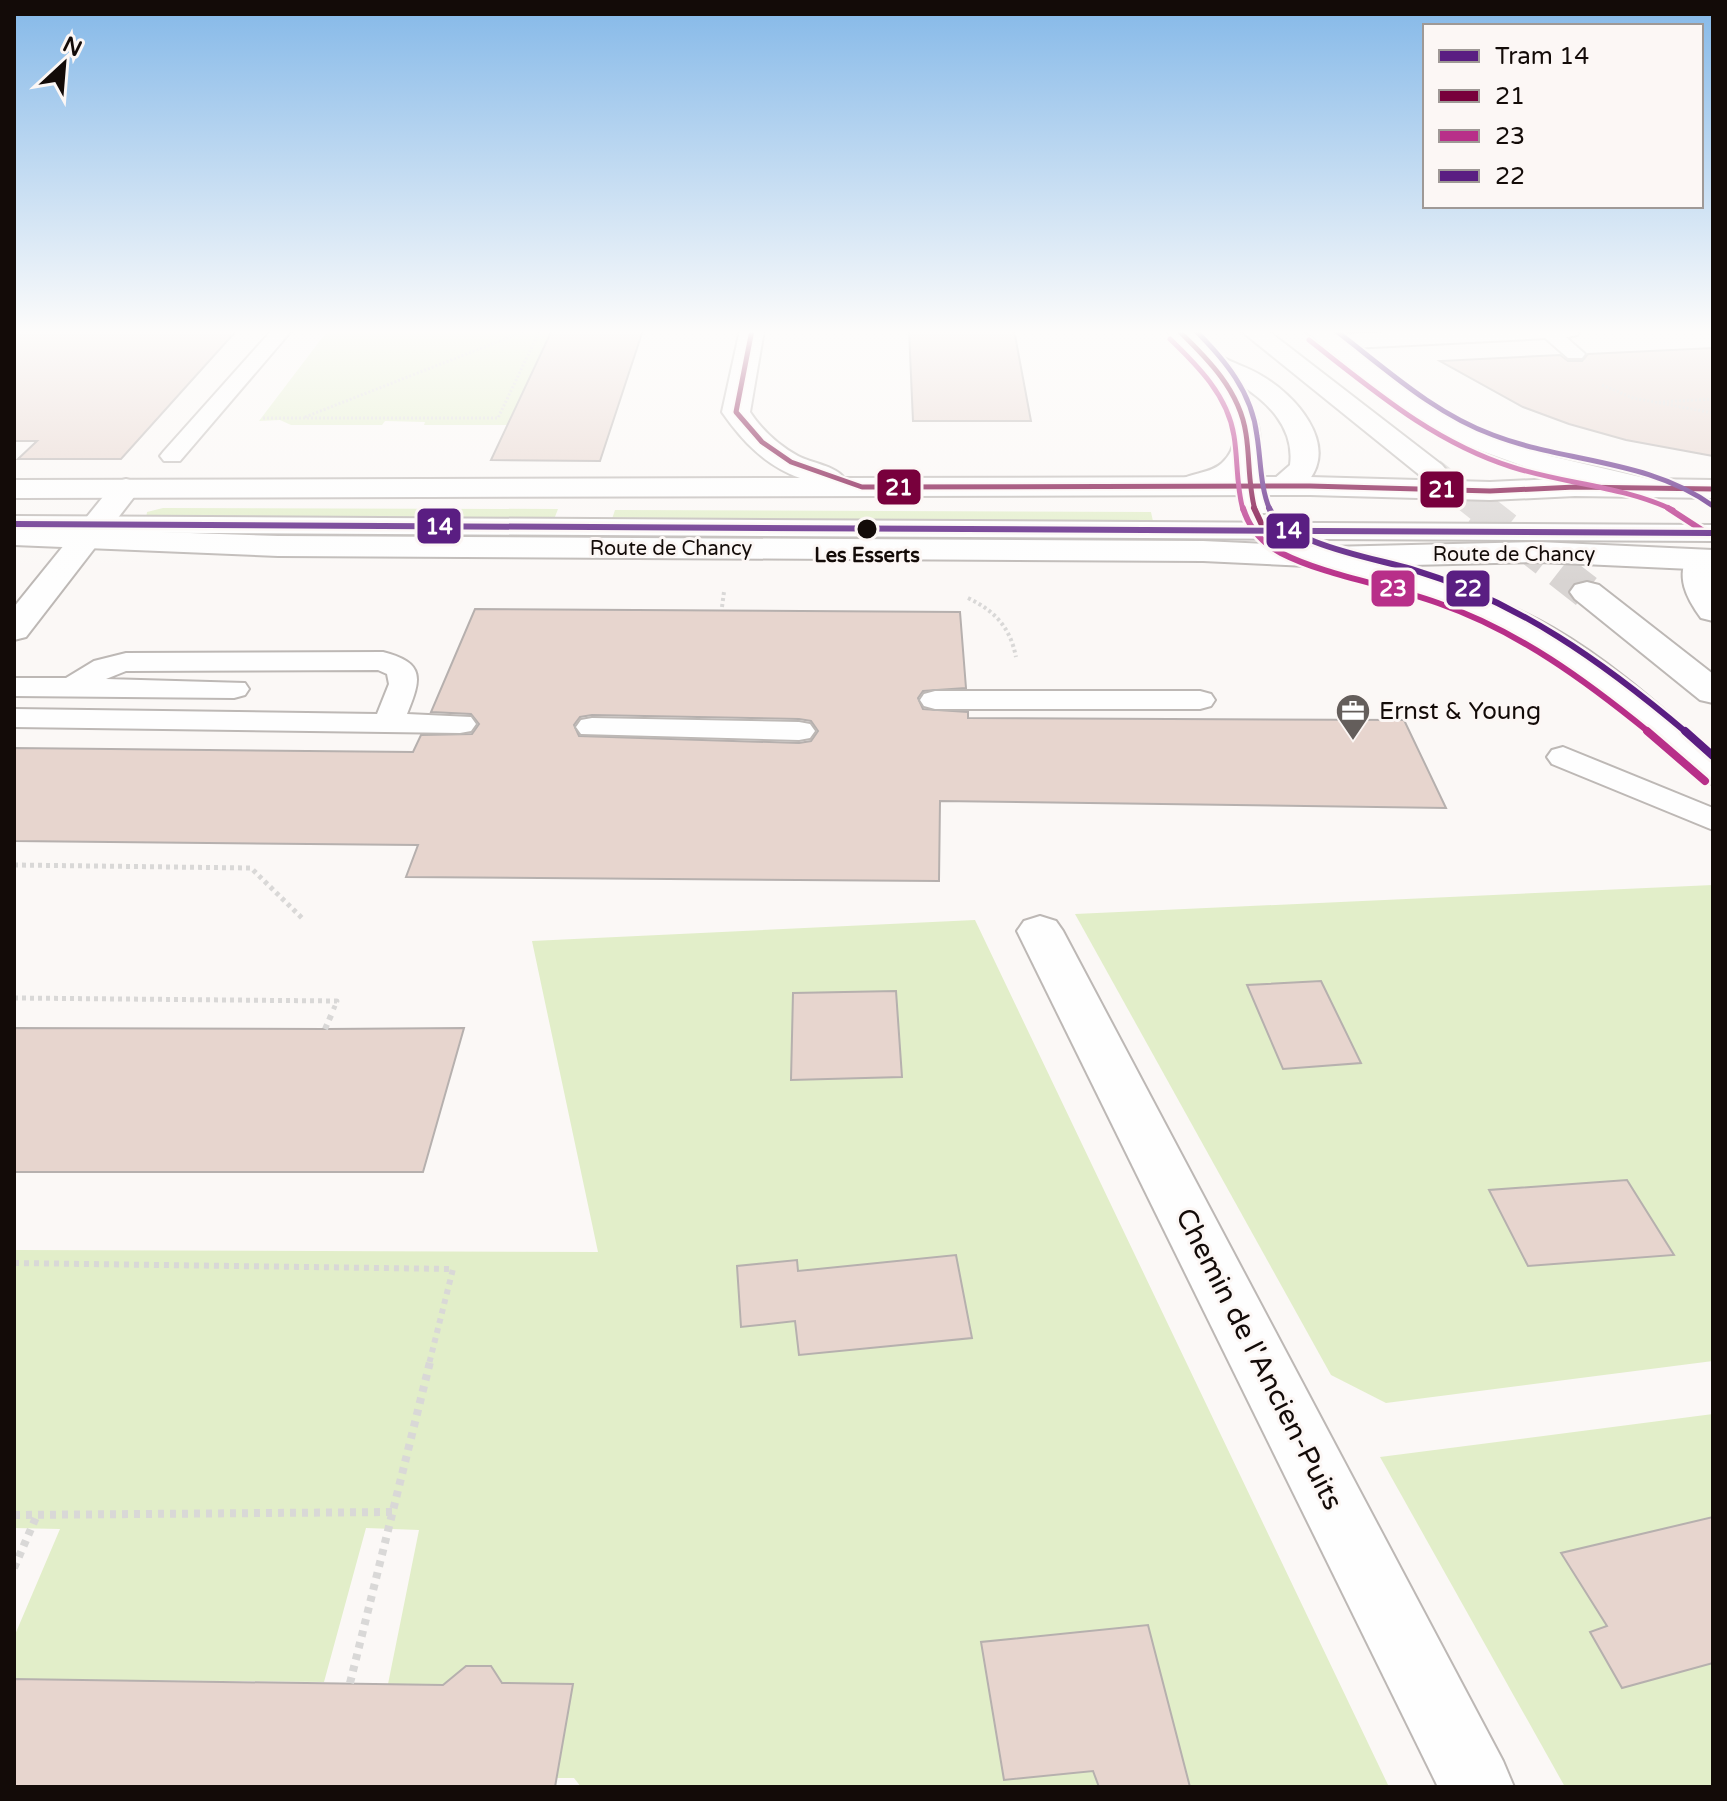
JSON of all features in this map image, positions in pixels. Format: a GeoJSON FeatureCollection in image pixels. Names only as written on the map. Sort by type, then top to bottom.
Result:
{"type":"FeatureCollection","features":[{"type":"Feature","properties":{"kind":"main road"},"geometry":{"type":"LineString","coordinates":[[737,414],[751,435],[776,457],[808,473],[862,487]]}},
{"type":"Feature","properties":{"kind":"main road"},"geometry":{"type":"LineString","coordinates":[[1187,487],[1233,470],[1243,458],[1247,447],[1241,414]]}},
{"type":"Feature","properties":{"kind":"main road"},"geometry":{"type":"LineString","coordinates":[[1265,503],[1298,476],[1304,462],[1306,452],[1296,422],[1290,414]]}},
{"type":"Feature","properties":{"kind":"main road"},"geometry":{"type":"LineString","coordinates":[[1359,414],[1432,471]]}},
{"type":"Feature","properties":{"kind":"main road"},"geometry":{"type":"LineString","coordinates":[[1425,414],[1465,437],[1533,461],[1651,488]]}},
{"type":"Feature","properties":{"kind":"main road","name":"Route de Chancy"},"geometry":{"type":"LineString","coordinates":[[14,536],[106,514],[862,487],[1187,487],[1265,503],[1490,491],[1651,488],[1710,529]]}},
{"type":"Feature","properties":{"kind":"main road","name":"Route de Chancy"},"geometry":{"type":"LineString","coordinates":[[14,489],[106,514],[278,546],[1203,551],[1328,557],[1539,552],[1710,529]]}},
{"type":"Feature","properties":{"kind":"main road","name":"Route de Chancy"},"geometry":{"type":"LineString","coordinates":[[1265,503],[1291,544],[1328,557]]}},
{"type":"Feature","properties":{"kind":"main road"},"geometry":{"type":"LineString","coordinates":[[14,630],[106,514]]}},
{"type":"Feature","properties":{"kind":"main road"},"geometry":{"type":"LineString","coordinates":[[1710,529],[1698,582],[1713,611]]}},
{"type":"Feature","properties":{"kind":"main road"},"geometry":{"type":"LineString","coordinates":[[1328,557],[1472,602],[1538,633],[1599,674],[1713,772]]}},
{"type":"Feature","properties":{"kind":"main road"},"geometry":{"type":"LineString","coordinates":[[1587,592],[1713,692]]}},
{"type":"Feature","properties":{"kind":"main road","name":"Chemin de l'Ancien-Puits"},"geometry":{"type":"LineString","coordinates":[[1040,931],[1477,1787]]}},
{"type":"Feature","properties":{"kind":"lane"},"geometry":{"type":"LineString","coordinates":[[172,456],[209,414]]}},
{"type":"Feature","properties":{"kind":"lane"},"geometry":{"type":"LineString","coordinates":[[1247,447],[1265,503]]}},
{"type":"Feature","properties":{"kind":"lane"},"geometry":{"type":"LineString","coordinates":[[14,502],[106,514]]}},
{"type":"Feature","properties":{"kind":"lane"},"geometry":{"type":"LineString","coordinates":[[14,524],[106,514],[1265,503],[1710,529]]}},
{"type":"Feature","properties":{"kind":"lane"},"geometry":{"type":"LineString","coordinates":[[72,688],[104,667],[126,662],[383,661],[401,669],[404,684],[388,723]]}},
{"type":"Feature","properties":{"kind":"lane"},"geometry":{"type":"LineString","coordinates":[[14,687],[234,689]]}},
{"type":"Feature","properties":{"kind":"lane"},"geometry":{"type":"LineString","coordinates":[[935,700],[1200,700]]}},
{"type":"Feature","properties":{"kind":"lane"},"geometry":{"type":"LineString","coordinates":[[14,718],[460,724]]}},
{"type":"Feature","properties":{"kind":"lane"},"geometry":{"type":"LineString","coordinates":[[592,727],[799,731]]}},
{"type":"Feature","properties":{"kind":"lane"},"geometry":{"type":"LineString","coordinates":[[1563,757],[1713,820]]}},
{"type":"Feature","properties":{"kind":"path"},"geometry":{"type":"LineString","coordinates":[[302,418],[312,414]]}},
{"type":"Feature","properties":{"kind":"path"},"geometry":{"type":"LineString","coordinates":[[206,417],[498,418],[500,414]]}},
{"type":"Feature","properties":{"kind":"path"},"geometry":{"type":"LineString","coordinates":[[725,591],[736,591]]}},
{"type":"Feature","properties":{"kind":"path"},"geometry":{"type":"LineString","coordinates":[[965,596],[990,608],[1014,638],[1021,700]]}},
{"type":"Feature","properties":{"kind":"path"},"geometry":{"type":"LineString","coordinates":[[14,865],[251,868],[303,919]]}},
{"type":"Feature","properties":{"kind":"path"},"geometry":{"type":"LineString","coordinates":[[14,998],[337,1001],[325,1029]]}},
{"type":"Feature","properties":{"kind":"path"},"geometry":{"type":"LineString","coordinates":[[14,1263],[453,1269],[350,1683]]}},
{"type":"Feature","properties":{"kind":"path"},"geometry":{"type":"LineString","coordinates":[[14,1515],[394,1512]]}},
{"type":"Feature","properties":{"kind":"path"},"geometry":{"type":"LineString","coordinates":[[14,1568],[37,1515]]}},
{"type":"Feature","properties":{"kind":"green space"},"geometry":{"type":"Polygon","coordinates":[[[264,414],[513,414],[508,425],[424,425],[425,422],[385,421],[382,425],[291,425],[280,420],[259,421],[264,414]]]}},
{"type":"Feature","properties":{"kind":"green space"},"geometry":{"type":"Polygon","coordinates":[[[163,508],[558,509],[553,522],[146,519],[147,512],[163,508]]]}},
{"type":"Feature","properties":{"kind":"green space"},"geometry":{"type":"Polygon","coordinates":[[[615,510],[1151,512],[1154,526],[611,522],[615,510]]]}},
{"type":"Feature","properties":{"kind":"green space"},"geometry":{"type":"Polygon","coordinates":[[[1713,885],[1713,1361],[1386,1403],[1331,1375],[1075,914],[1713,885]]]}},
{"type":"Feature","properties":{"kind":"green space"},"geometry":{"type":"Polygon","coordinates":[[[975,920],[1389,1787],[581,1787],[574,1778],[557,1778],[573,1684],[502,1683],[467,1666],[443,1685],[388,1684],[419,1530],[366,1528],[324,1682],[14,1679],[14,1637],[60,1529],[14,1528],[14,1250],[598,1252],[532,941],[975,920]]]}},
{"type":"Feature","properties":{"kind":"green space"},"geometry":{"type":"Polygon","coordinates":[[[1713,1414],[1713,1787],[1565,1787],[1380,1457],[1713,1414]]]}},
{"type":"Feature","properties":{"kind":"building"},"geometry":{"type":"Polygon","coordinates":[[[14,414],[161,414],[121,459],[18,459],[37,441],[14,441],[14,414]]]}},
{"type":"Feature","properties":{"kind":"building"},"geometry":{"type":"Polygon","coordinates":[[[513,414],[615,414],[600,461],[491,460],[513,414]]]}},
{"type":"Feature","properties":{"kind":"building"},"geometry":{"type":"Polygon","coordinates":[[[913,414],[1030,414],[1031,421],[913,421],[913,414]]]}},
{"type":"Feature","properties":{"kind":"building"},"geometry":{"type":"Polygon","coordinates":[[[1542,414],[1713,414],[1713,456],[1626,440],[1542,414]]]}},
{"type":"Feature","properties":{"kind":"building"},"geometry":{"type":"Polygon","coordinates":[[[475,609],[960,612],[966,688],[923,691],[918,698],[923,709],[968,712],[968,718],[1404,720],[1446,808],[940,801],[939,881],[406,877],[418,845],[14,841],[14,748],[413,752],[421,735],[472,734],[479,724],[471,714],[431,712],[475,609]],[[592,715],[580,717],[574,725],[579,736],[811,741],[818,731],[811,721],[592,715]]]}},
{"type":"Feature","properties":{"kind":"building"},"geometry":{"type":"Polygon","coordinates":[[[1321,981],[1361,1063],[1283,1069],[1247,985],[1321,981]]]}},
{"type":"Feature","properties":{"kind":"building"},"geometry":{"type":"Polygon","coordinates":[[[896,991],[902,1077],[791,1080],[793,993],[896,991]]]}},
{"type":"Feature","properties":{"kind":"building"},"geometry":{"type":"Polygon","coordinates":[[[14,1028],[464,1028],[423,1172],[14,1172],[14,1028]]]}},
{"type":"Feature","properties":{"kind":"building"},"geometry":{"type":"Polygon","coordinates":[[[1627,1180],[1674,1255],[1528,1266],[1489,1190],[1627,1180]]]}},
{"type":"Feature","properties":{"kind":"building"},"geometry":{"type":"Polygon","coordinates":[[[956,1255],[972,1338],[799,1355],[795,1321],[741,1327],[737,1266],[797,1260],[798,1271],[956,1255]]]}},
{"type":"Feature","properties":{"kind":"building"},"geometry":{"type":"Polygon","coordinates":[[[1713,1517],[1713,1663],[1622,1688],[1590,1632],[1607,1626],[1561,1553],[1713,1517]]]}},
{"type":"Feature","properties":{"kind":"building"},"geometry":{"type":"Polygon","coordinates":[[[1148,1625],[1190,1787],[1099,1787],[1093,1771],[1004,1780],[981,1642],[1148,1625]]]}},
{"type":"Feature","properties":{"kind":"building"},"geometry":{"type":"Polygon","coordinates":[[[466,1666],[491,1666],[502,1683],[573,1684],[555,1787],[14,1787],[14,1679],[443,1685],[466,1666]]]}},
{"type":"Feature","properties":{"kind":"tunnel"},"geometry":{"type":"LineString","coordinates":[[1432,471],[1481,510]]}},
{"type":"Feature","properties":{"kind":"tunnel"},"geometry":{"type":"LineString","coordinates":[[1479,508],[1587,592]]}},
{"type":"Feature","properties":{"kind":"tram line","name":"14"},"geometry":{"type":"LineString","coordinates":[[14,524],[1713,533]]}},
{"type":"Feature","properties":{"kind":"transit line","name":"21"},"geometry":{"type":"LineString","coordinates":[[738,414],[762,442],[791,462],[862,487],[1310,486],[1490,491],[1575,487],[1713,489]]}},
{"type":"Feature","properties":{"kind":"transit line","name":"23"},"geometry":{"type":"LineString","coordinates":[[1228,414],[1245,516],[1252,530],[1263,541],[1297,560],[1435,602],[1501,629],[1593,688],[1705,781]]}},
{"type":"Feature","properties":{"kind":"transit line","name":"21"},"geometry":{"type":"LineString","coordinates":[[1241,414],[1246,431],[1255,511],[1265,528],[1285,540]]}},
{"type":"Feature","properties":{"kind":"transit line","name":"22"},"geometry":{"type":"LineString","coordinates":[[1253,414],[1267,503],[1280,524],[1303,537],[1475,591],[1540,623],[1600,663],[1713,756]]}},
{"type":"Feature","properties":{"kind":"transit line","name":"23"},"geometry":{"type":"LineString","coordinates":[[1406,414],[1430,431],[1484,458],[1551,478],[1632,494],[1671,509],[1705,532]]}},
{"type":"Feature","properties":{"kind":"transit line","name":"22"},"geometry":{"type":"LineString","coordinates":[[1450,414],[1493,435],[1519,443],[1667,479],[1713,506]]}},
{"type":"Feature","properties":{"kind":"place","name":"Les Esserts"},"geometry":{"type":"Point","coordinates":[867,529]}},
{"type":"Feature","properties":{"kind":"place","name":"Ernst & Young"},"geometry":{"type":"Point","coordinates":[1353,742]}}]}
